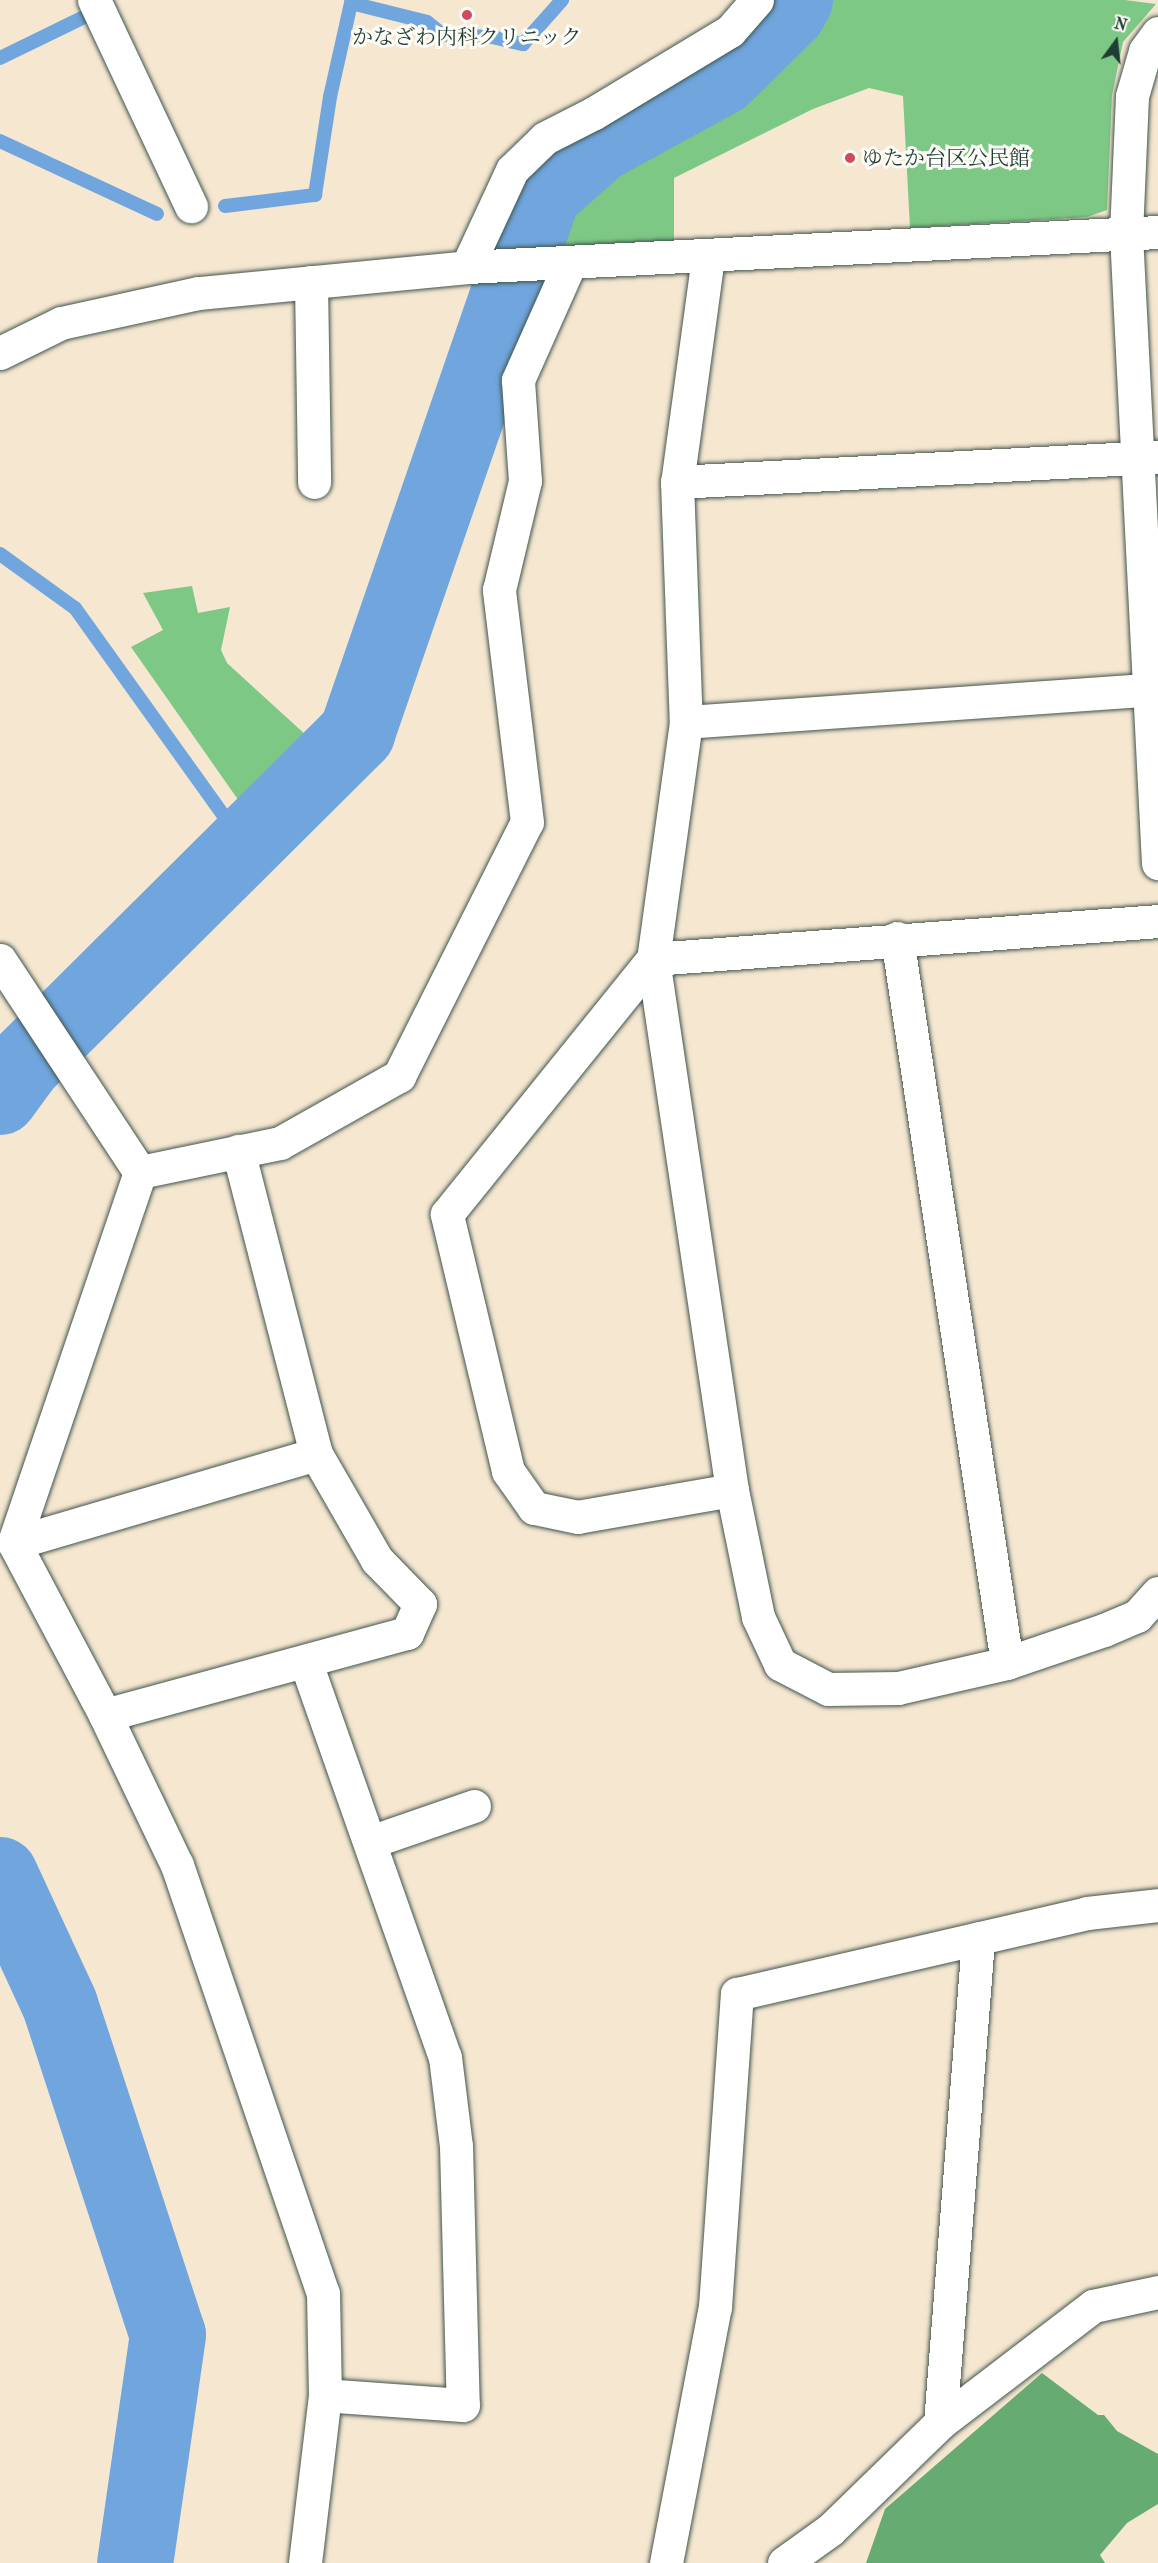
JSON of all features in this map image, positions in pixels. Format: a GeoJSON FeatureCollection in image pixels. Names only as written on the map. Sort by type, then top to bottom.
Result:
{"type":"FeatureCollection","features":[{"type":"Feature","properties":{"kind":"street"},"geometry":{"type":"LineString","coordinates":[[94,0],[191,206]]}},
{"type":"Feature","properties":{"kind":"street"},"geometry":{"type":"LineString","coordinates":[[475,267],[512,170],[545,138],[594,113],[730,31],[757,0]]}},
{"type":"Feature","properties":{"kind":"street"},"geometry":{"type":"LineString","coordinates":[[1158,33],[1144,51],[1132,96],[1142,233],[1158,863]]}},
{"type":"Feature","properties":{"kind":"street"},"geometry":{"type":"LineString","coordinates":[[0,353],[73,321],[199,293],[475,267],[708,257],[1142,233]]}},
{"type":"Feature","properties":{"kind":"street"},"geometry":{"type":"LineString","coordinates":[[708,257],[677,482],[686,722],[653,959],[732,1490],[758,1617],[780,1664],[828,1689],[898,1688],[1007,1663],[1137,1616],[1158,1593]]}},
{"type":"Feature","properties":{"kind":"street"},"geometry":{"type":"LineString","coordinates":[[141,1172],[280,1143],[399,1076],[527,822],[499,590],[525,481],[518,380],[560,264]]}},
{"type":"Feature","properties":{"kind":"street"},"geometry":{"type":"LineString","coordinates":[[311,282],[314,482]]}},
{"type":"Feature","properties":{"kind":"street"},"geometry":{"type":"LineString","coordinates":[[677,482],[1148,457]]}},
{"type":"Feature","properties":{"kind":"street"},"geometry":{"type":"LineString","coordinates":[[686,722],[1154,690]]}},
{"type":"Feature","properties":{"kind":"street"},"geometry":{"type":"LineString","coordinates":[[732,1490],[578,1517],[534,1508],[508,1471],[447,1214],[653,959],[897,938],[1158,921]]}},
{"type":"Feature","properties":{"kind":"street"},"geometry":{"type":"LineString","coordinates":[[897,938],[1007,1663]]}},
{"type":"Feature","properties":{"kind":"street"},"geometry":{"type":"LineString","coordinates":[[0,960],[141,1172]]}},
{"type":"Feature","properties":{"kind":"street"},"geometry":{"type":"LineString","coordinates":[[105,1716],[306,1663],[407,1633],[420,1604],[377,1560],[316,1454],[238,1151]]}},
{"type":"Feature","properties":{"kind":"street"},"geometry":{"type":"LineString","coordinates":[[141,1172],[14,1543],[105,1716],[177,1865],[322,2293],[325,2396],[304,2563]]}},
{"type":"Feature","properties":{"kind":"street"},"geometry":{"type":"LineString","coordinates":[[14,1543],[316,1454]]}},
{"type":"Feature","properties":{"kind":"street"},"geometry":{"type":"LineString","coordinates":[[306,1663],[445,2057],[456,2146],[463,2405],[325,2396]]}},
{"type":"Feature","properties":{"kind":"street"},"geometry":{"type":"LineString","coordinates":[[370,1842],[474,1806]]}},
{"type":"Feature","properties":{"kind":"street"},"geometry":{"type":"LineString","coordinates":[[666,2563],[715,2307],[737,1994],[1087,1913],[1158,1905]]}},
{"type":"Feature","properties":{"kind":"street"},"geometry":{"type":"LineString","coordinates":[[940,2423],[978,1938]]}},
{"type":"Feature","properties":{"kind":"street"},"geometry":{"type":"LineString","coordinates":[[784,2563],[830,2530],[940,2423],[1093,2306],[1158,2292]]}},
{"type":"Feature","properties":{"kind":"green space"},"geometry":{"type":"Polygon","coordinates":[[[830,0],[1125,0],[1156,4],[1123,42],[1112,95],[1107,210],[1087,217],[910,228],[903,96],[869,88],[813,109],[674,178],[674,241],[537,248],[558,208],[596,176],[755,84],[804,44],[830,0]]]}},
{"type":"Feature","properties":{"kind":"green space"},"geometry":{"type":"Polygon","coordinates":[[[192,586],[198,613],[230,607],[221,650],[227,663],[318,746],[265,806],[246,811],[131,647],[163,630],[143,593],[192,586]]]}},
{"type":"Feature","properties":{"kind":"green space"},"geometry":{"type":"Polygon","coordinates":[[[1042,2373],[1098,2415],[1104,2415],[1117,2431],[1158,2454],[1158,2504],[1127,2523],[1100,2555],[1105,2563],[866,2563],[885,2509],[1042,2373]]]}},
{"type":"Feature","properties":{"kind":"waterway"},"geometry":{"type":"LineString","coordinates":[[225,206],[315,195],[330,97],[351,3],[427,22],[443,35],[492,37],[523,44],[562,0]]}},
{"type":"Feature","properties":{"kind":"waterway"},"geometry":{"type":"LineString","coordinates":[[0,1097],[24,1064],[357,733],[543,194],[598,145],[722,77],[788,12],[795,0]]}},
{"type":"Feature","properties":{"kind":"waterway"},"geometry":{"type":"LineString","coordinates":[[0,58],[82,18]]}},
{"type":"Feature","properties":{"kind":"waterway"},"geometry":{"type":"LineString","coordinates":[[0,141],[157,214]]}},
{"type":"Feature","properties":{"kind":"waterway"},"geometry":{"type":"LineString","coordinates":[[0,554],[75,608],[244,844]]}},
{"type":"Feature","properties":{"kind":"waterway"},"geometry":{"type":"LineString","coordinates":[[0,1875],[60,2005],[168,2335],[135,2563]]}},
{"type":"Feature","properties":{"kind":"place","name":"かなざわ内科クリニック"},"geometry":{"type":"Point","coordinates":[467,15]}},
{"type":"Feature","properties":{"kind":"place","name":"ゆたか台区公民館"},"geometry":{"type":"Point","coordinates":[850,158]}}]}
